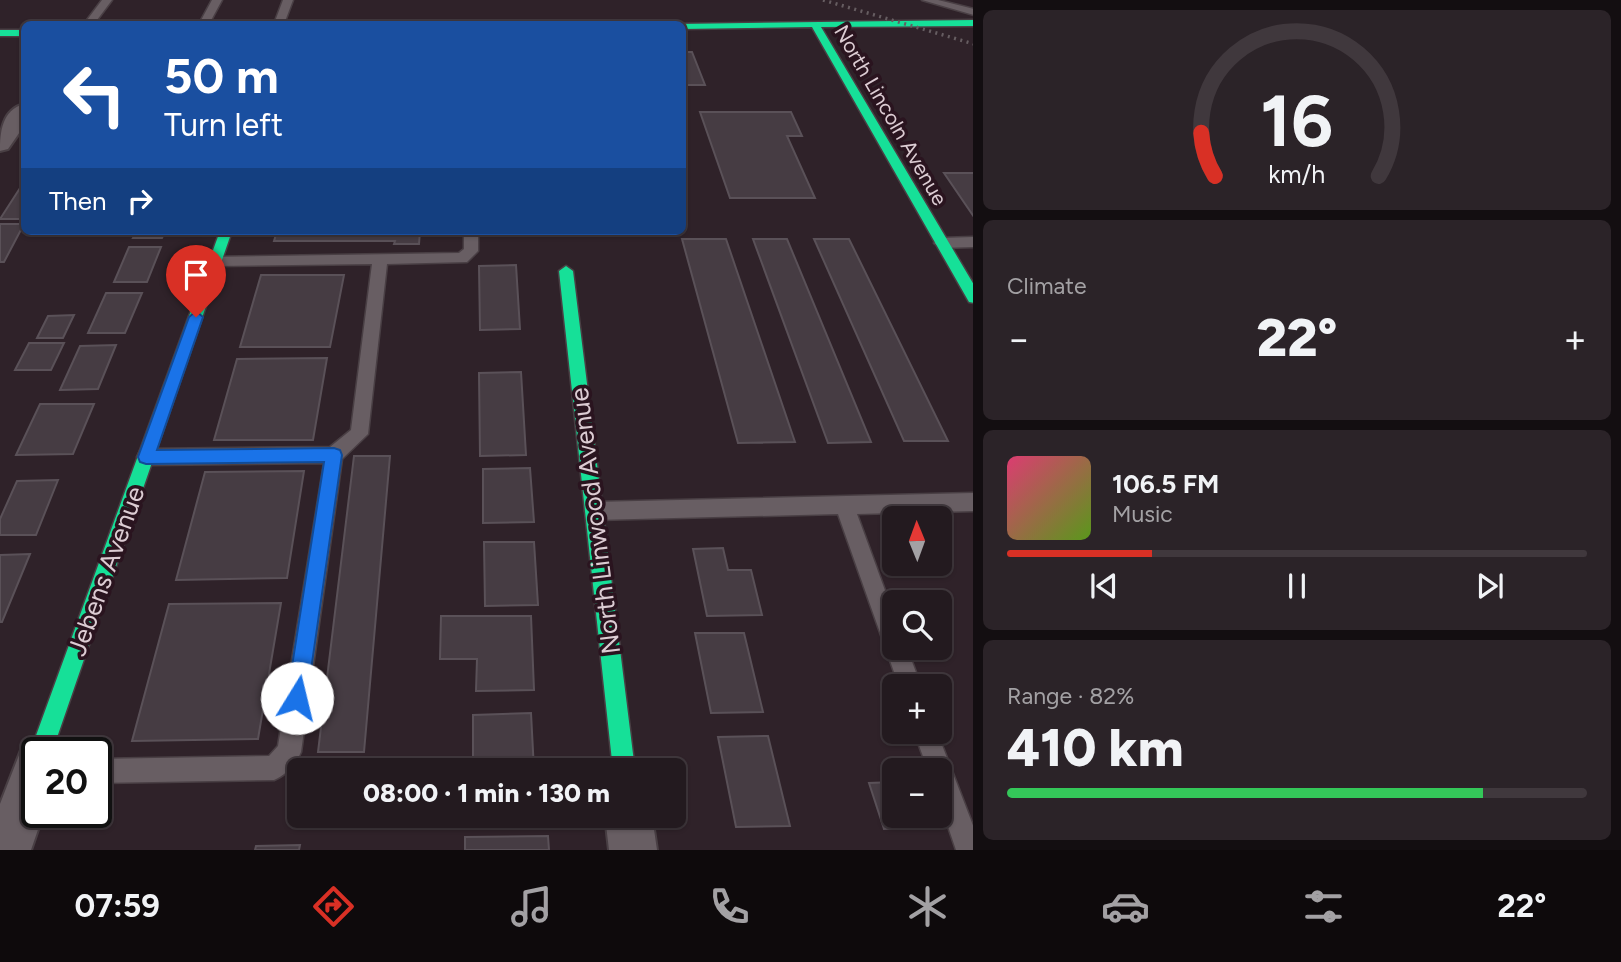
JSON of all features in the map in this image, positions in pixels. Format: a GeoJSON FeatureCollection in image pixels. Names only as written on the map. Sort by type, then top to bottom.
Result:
{"type":"FeatureCollection","features":[{"type":"Feature","properties":{"kind":"street"},"geometry":{"type":"LineString","coordinates":[[686,26],[973,23]]}},
{"type":"Feature","properties":{"kind":"street","name":"North Lincoln Avenue"},"geometry":{"type":"LineString","coordinates":[[814,25],[973,296]]}},
{"type":"Feature","properties":{"kind":"street"},"geometry":{"type":"LineString","coordinates":[[0,33],[21,33]]}},
{"type":"Feature","properties":{"kind":"street"},"geometry":{"type":"LineString","coordinates":[[0,144],[21,115]]}},
{"type":"Feature","properties":{"kind":"street","name":"Jebens Avenue"},"geometry":{"type":"LineString","coordinates":[[47,737],[225,235]]}},
{"type":"Feature","properties":{"kind":"street","name":"North Linwood Avenue"},"geometry":{"type":"LineString","coordinates":[[566,271],[623,758]]}},
{"type":"Feature","properties":{"kind":"street","name":"Jebens Avenue"},"geometry":{"type":"LineString","coordinates":[[7,850],[21,810]]}},
{"type":"Feature","properties":{"kind":"street"},"geometry":{"type":"LineString","coordinates":[[630,828],[633,850]]}},
{"type":"Feature","properties":{"kind":"lane"},"geometry":{"type":"LineString","coordinates":[[91,21],[107,0]]}},
{"type":"Feature","properties":{"kind":"lane"},"geometry":{"type":"LineString","coordinates":[[206,21],[217,0]]}},
{"type":"Feature","properties":{"kind":"lane"},"geometry":{"type":"LineString","coordinates":[[280,21],[288,0]]}},
{"type":"Feature","properties":{"kind":"lane"},"geometry":{"type":"LineString","coordinates":[[927,0],[973,12]]}},
{"type":"Feature","properties":{"kind":"lane"},"geometry":{"type":"LineString","coordinates":[[215,261],[461,258],[471,251],[471,235]]}},
{"type":"Feature","properties":{"kind":"lane"},"geometry":{"type":"LineString","coordinates":[[941,243],[973,242]]}},
{"type":"Feature","properties":{"kind":"lane"},"geometry":{"type":"LineString","coordinates":[[146,457],[334,455],[359,434],[380,259]]}},
{"type":"Feature","properties":{"kind":"lane"},"geometry":{"type":"LineString","coordinates":[[112,771],[274,768],[289,752],[334,455]]}},
{"type":"Feature","properties":{"kind":"lane"},"geometry":{"type":"LineString","coordinates":[[594,511],[973,502]]}},
{"type":"Feature","properties":{"kind":"lane"},"geometry":{"type":"LineString","coordinates":[[844,505],[882,609]]}},
{"type":"Feature","properties":{"kind":"lane"},"geometry":{"type":"LineString","coordinates":[[930,744],[969,850]]}},
{"type":"Feature","properties":{"kind":"building"},"geometry":{"type":"Polygon","coordinates":[[[686,52],[692,52],[705,85],[686,85],[686,52]]]}},
{"type":"Feature","properties":{"kind":"building"},"geometry":{"type":"Polygon","coordinates":[[[700,112],[791,112],[802,136],[787,136],[815,198],[730,198],[700,112]]]}},
{"type":"Feature","properties":{"kind":"building"},"geometry":{"type":"Polygon","coordinates":[[[944,173],[973,173],[973,216],[944,173]]]}},
{"type":"Feature","properties":{"kind":"building"},"geometry":{"type":"Polygon","coordinates":[[[21,187],[21,219],[0,219],[21,187]]]}},
{"type":"Feature","properties":{"kind":"building"},"geometry":{"type":"Polygon","coordinates":[[[0,224],[21,224],[21,230],[4,262],[0,262],[0,224]]]}},
{"type":"Feature","properties":{"kind":"building"},"geometry":{"type":"Polygon","coordinates":[[[135,235],[163,235],[162,238],[133,238],[135,235]]]}},
{"type":"Feature","properties":{"kind":"building"},"geometry":{"type":"Polygon","coordinates":[[[276,235],[420,235],[419,244],[394,244],[395,241],[274,241],[276,235]]]}},
{"type":"Feature","properties":{"kind":"building"},"geometry":{"type":"Polygon","coordinates":[[[682,239],[726,239],[795,442],[738,443],[682,239]]]}},
{"type":"Feature","properties":{"kind":"building"},"geometry":{"type":"Polygon","coordinates":[[[753,239],[787,239],[871,442],[828,443],[753,239]]]}},
{"type":"Feature","properties":{"kind":"building"},"geometry":{"type":"Polygon","coordinates":[[[814,239],[849,239],[948,441],[904,441],[814,239]]]}},
{"type":"Feature","properties":{"kind":"building"},"geometry":{"type":"Polygon","coordinates":[[[129,247],[161,247],[147,282],[114,282],[129,247]]]}},
{"type":"Feature","properties":{"kind":"building"},"geometry":{"type":"Polygon","coordinates":[[[516,265],[520,329],[480,330],[479,266],[516,265]]]}},
{"type":"Feature","properties":{"kind":"building"},"geometry":{"type":"Polygon","coordinates":[[[261,275],[344,275],[330,347],[240,347],[261,275]]]}},
{"type":"Feature","properties":{"kind":"building"},"geometry":{"type":"Polygon","coordinates":[[[106,293],[142,293],[125,333],[88,333],[106,293]]]}},
{"type":"Feature","properties":{"kind":"building"},"geometry":{"type":"Polygon","coordinates":[[[74,315],[63,338],[37,338],[48,316],[74,315]]]}},
{"type":"Feature","properties":{"kind":"building"},"geometry":{"type":"Polygon","coordinates":[[[29,343],[64,343],[51,370],[15,370],[29,343]]]}},
{"type":"Feature","properties":{"kind":"building"},"geometry":{"type":"Polygon","coordinates":[[[116,345],[98,389],[60,390],[80,346],[116,345]]]}},
{"type":"Feature","properties":{"kind":"building"},"geometry":{"type":"Polygon","coordinates":[[[327,358],[313,440],[214,440],[237,359],[327,358]]]}},
{"type":"Feature","properties":{"kind":"building"},"geometry":{"type":"Polygon","coordinates":[[[521,372],[526,455],[480,456],[479,373],[521,372]]]}},
{"type":"Feature","properties":{"kind":"building"},"geometry":{"type":"Polygon","coordinates":[[[40,404],[94,404],[73,454],[16,455],[40,404]]]}},
{"type":"Feature","properties":{"kind":"building"},"geometry":{"type":"Polygon","coordinates":[[[354,456],[390,456],[364,752],[318,752],[354,456]]]}},
{"type":"Feature","properties":{"kind":"building"},"geometry":{"type":"Polygon","coordinates":[[[530,468],[534,522],[483,523],[483,469],[530,468]]]}},
{"type":"Feature","properties":{"kind":"building"},"geometry":{"type":"Polygon","coordinates":[[[304,471],[287,578],[176,580],[205,472],[304,471]]]}},
{"type":"Feature","properties":{"kind":"building"},"geometry":{"type":"Polygon","coordinates":[[[58,480],[36,535],[0,535],[0,519],[17,481],[58,480]]]}},
{"type":"Feature","properties":{"kind":"building"},"geometry":{"type":"Polygon","coordinates":[[[484,542],[534,542],[538,605],[485,606],[484,542]]]}},
{"type":"Feature","properties":{"kind":"building"},"geometry":{"type":"Polygon","coordinates":[[[723,548],[728,570],[751,570],[762,615],[707,616],[693,549],[723,548]]]}},
{"type":"Feature","properties":{"kind":"building"},"geometry":{"type":"Polygon","coordinates":[[[30,554],[2,622],[0,622],[0,555],[30,554]]]}},
{"type":"Feature","properties":{"kind":"building"},"geometry":{"type":"Polygon","coordinates":[[[281,603],[258,739],[132,741],[169,604],[281,603]]]}},
{"type":"Feature","properties":{"kind":"building"},"geometry":{"type":"Polygon","coordinates":[[[441,616],[531,616],[534,690],[476,691],[477,659],[440,659],[441,616]]]}},
{"type":"Feature","properties":{"kind":"building"},"geometry":{"type":"Polygon","coordinates":[[[695,633],[744,633],[763,712],[711,713],[695,633]]]}},
{"type":"Feature","properties":{"kind":"building"},"geometry":{"type":"Polygon","coordinates":[[[531,713],[533,758],[473,758],[473,715],[531,713]]]}},
{"type":"Feature","properties":{"kind":"building"},"geometry":{"type":"Polygon","coordinates":[[[768,736],[790,826],[736,827],[718,737],[768,736]]]}},
{"type":"Feature","properties":{"kind":"building"},"geometry":{"type":"Polygon","coordinates":[[[882,782],[882,823],[869,783],[882,782]]]}},
{"type":"Feature","properties":{"kind":"building"},"geometry":{"type":"Polygon","coordinates":[[[548,836],[549,850],[465,850],[465,837],[548,836]]]}},
{"type":"Feature","properties":{"kind":"building"},"geometry":{"type":"Polygon","coordinates":[[[300,845],[299,850],[255,850],[256,846],[300,845]]]}},
{"type":"Feature","properties":{"kind":"railway"},"geometry":{"type":"LineString","coordinates":[[823,0],[973,44]]}},
{"type":"Feature","properties":{"kind":"traffic: fast"},"geometry":{"type":"LineString","coordinates":[[686,26],[973,23]]}},
{"type":"Feature","properties":{"kind":"traffic: fast"},"geometry":{"type":"LineString","coordinates":[[815,25],[973,296]]}},
{"type":"Feature","properties":{"kind":"traffic: fast"},"geometry":{"type":"LineString","coordinates":[[0,33],[21,33]]}},
{"type":"Feature","properties":{"kind":"traffic: fast"},"geometry":{"type":"LineString","coordinates":[[46,737],[225,235]]}},
{"type":"Feature","properties":{"kind":"traffic: fast"},"geometry":{"type":"LineString","coordinates":[[566,271],[623,758]]}},
{"type":"Feature","properties":{"kind":"route"},"geometry":{"type":"LineString","coordinates":[[196,317],[146,457],[334,455],[297,698]]}}]}
